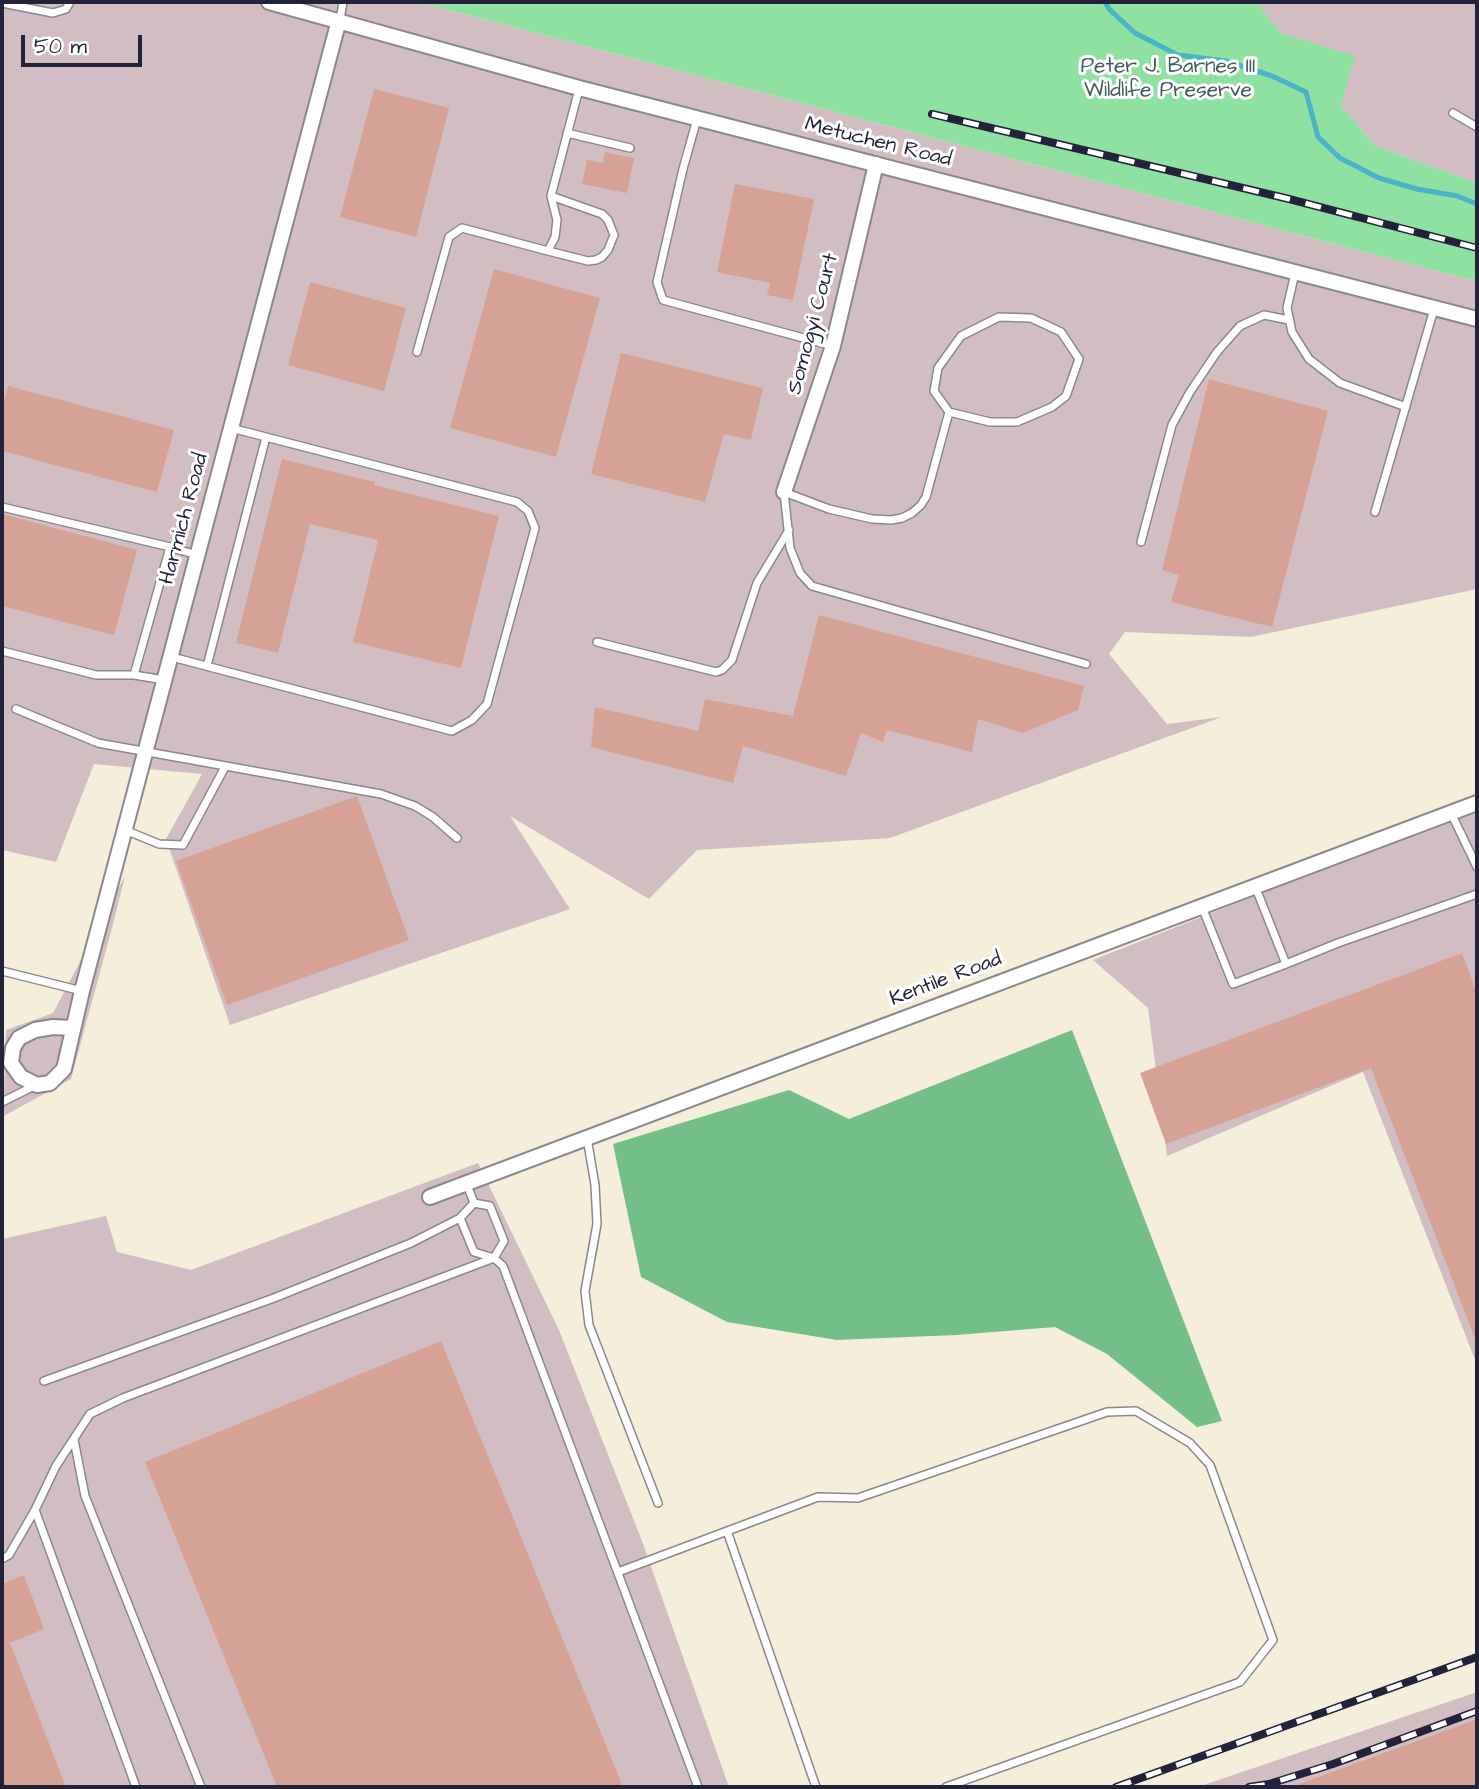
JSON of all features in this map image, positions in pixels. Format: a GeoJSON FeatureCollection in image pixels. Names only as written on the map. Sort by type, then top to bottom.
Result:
{"type":"FeatureCollection","features":[{"type":"Feature","properties":{"kind":"street","name":"Metuchen Road"},"geometry":{"type":"LineString","coordinates":[[269,2],[579,88],[1477,319]]}},
{"type":"Feature","properties":{"kind":"street","name":"Harmich Road"},"geometry":{"type":"LineString","coordinates":[[37,1085],[50,1083],[64,1069],[82,991],[340,20]]}},
{"type":"Feature","properties":{"kind":"street","name":"Somogyi Court"},"geometry":{"type":"LineString","coordinates":[[784,492],[833,346],[876,164]]}},
{"type":"Feature","properties":{"kind":"street","name":"Kentile Road"},"geometry":{"type":"LineString","coordinates":[[430,1197],[1477,803]]}},
{"type":"Feature","properties":{"kind":"street"},"geometry":{"type":"LineString","coordinates":[[37,1085],[21,1077],[12,1063],[13,1048],[19,1038],[36,1030],[73,1028]]}},
{"type":"Feature","properties":{"kind":"lane"},"geometry":{"type":"LineString","coordinates":[[2,3],[53,13],[66,9],[70,2]]}},
{"type":"Feature","properties":{"kind":"lane"},"geometry":{"type":"LineString","coordinates":[[340,20],[343,2]]}},
{"type":"Feature","properties":{"kind":"lane"},"geometry":{"type":"LineString","coordinates":[[548,251],[555,237],[557,220],[551,196],[579,88]]}},
{"type":"Feature","properties":{"kind":"lane"},"geometry":{"type":"LineString","coordinates":[[1453,113],[1477,127]]}},
{"type":"Feature","properties":{"kind":"lane"},"geometry":{"type":"LineString","coordinates":[[697,118],[657,282],[663,300],[833,346]]}},
{"type":"Feature","properties":{"kind":"lane"},"geometry":{"type":"LineString","coordinates":[[568,133],[630,148]]}},
{"type":"Feature","properties":{"kind":"lane"},"geometry":{"type":"LineString","coordinates":[[417,352],[449,237],[462,228],[588,261],[602,257],[614,235],[608,220],[602,214],[551,196]]}},
{"type":"Feature","properties":{"kind":"lane"},"geometry":{"type":"LineString","coordinates":[[1295,272],[1287,307],[1289,320],[1292,332],[1310,359],[1340,383],[1406,407]]}},
{"type":"Feature","properties":{"kind":"lane"},"geometry":{"type":"LineString","coordinates":[[1375,512],[1434,308]]}},
{"type":"Feature","properties":{"kind":"lane"},"geometry":{"type":"LineString","coordinates":[[1141,542],[1172,425],[1190,392],[1217,352],[1240,326],[1265,315],[1289,320]]}},
{"type":"Feature","properties":{"kind":"lane"},"geometry":{"type":"LineString","coordinates":[[999,317],[1031,318],[1061,332],[1079,359],[1066,396],[1052,407],[1017,422],[990,422],[949,412],[934,391],[938,368],[961,336],[999,317]]}},
{"type":"Feature","properties":{"kind":"lane"},"geometry":{"type":"LineString","coordinates":[[949,412],[926,497],[922,505],[902,518],[872,519],[829,509],[784,492],[790,548],[800,573],[812,586],[1086,664]]}},
{"type":"Feature","properties":{"kind":"lane"},"geometry":{"type":"LineString","coordinates":[[172,657],[453,731],[472,720],[487,704],[535,528],[528,511],[517,502],[231,428]]}},
{"type":"Feature","properties":{"kind":"lane"},"geometry":{"type":"LineString","coordinates":[[207,666],[266,437]]}},
{"type":"Feature","properties":{"kind":"lane"},"geometry":{"type":"LineString","coordinates":[[2,507],[197,555]]}},
{"type":"Feature","properties":{"kind":"lane"},"geometry":{"type":"LineString","coordinates":[[597,642],[716,672],[722,670],[732,660],[757,583],[789,530]]}},
{"type":"Feature","properties":{"kind":"lane"},"geometry":{"type":"LineString","coordinates":[[134,675],[170,547]]}},
{"type":"Feature","properties":{"kind":"lane"},"geometry":{"type":"LineString","coordinates":[[2,651],[96,675],[134,675],[164,680]]}},
{"type":"Feature","properties":{"kind":"lane"},"geometry":{"type":"LineString","coordinates":[[16,709],[98,743],[381,794],[415,806],[433,817],[457,838]]}},
{"type":"Feature","properties":{"kind":"lane"},"geometry":{"type":"LineString","coordinates":[[125,830],[159,844],[183,845],[225,767]]}},
{"type":"Feature","properties":{"kind":"lane"},"geometry":{"type":"LineString","coordinates":[[1451,813],[1477,867]]}},
{"type":"Feature","properties":{"kind":"lane"},"geometry":{"type":"LineString","coordinates":[[1255,886],[1286,964]]}},
{"type":"Feature","properties":{"kind":"lane"},"geometry":{"type":"LineString","coordinates":[[1202,906],[1233,984],[1338,943],[1477,894]]}},
{"type":"Feature","properties":{"kind":"lane"},"geometry":{"type":"LineString","coordinates":[[2,971],[82,991]]}},
{"type":"Feature","properties":{"kind":"lane"},"geometry":{"type":"LineString","coordinates":[[2,1102],[37,1085]]}},
{"type":"Feature","properties":{"kind":"lane"},"geometry":{"type":"LineString","coordinates":[[587,1137],[595,1185],[597,1224],[585,1291],[589,1325],[658,1503]]}},
{"type":"Feature","properties":{"kind":"lane"},"geometry":{"type":"LineString","coordinates":[[466,1182],[474,1203]]}},
{"type":"Feature","properties":{"kind":"lane"},"geometry":{"type":"LineString","coordinates":[[44,1381],[274,1298],[411,1243],[460,1218],[474,1203]]}},
{"type":"Feature","properties":{"kind":"lane"},"geometry":{"type":"LineString","coordinates":[[2,1559],[9,1555],[56,1466],[90,1414],[122,1398],[494,1258],[503,1241],[490,1206],[474,1203]]}},
{"type":"Feature","properties":{"kind":"lane"},"geometry":{"type":"LineString","coordinates":[[460,1218],[474,1252],[494,1258],[503,1266],[698,1787]]}},
{"type":"Feature","properties":{"kind":"lane"},"geometry":{"type":"LineString","coordinates":[[618,1572],[818,1497],[858,1498],[1107,1412],[1136,1411],[1191,1443],[1210,1465],[1273,1640],[1240,1682],[946,1787]]}},
{"type":"Feature","properties":{"kind":"lane"},"geometry":{"type":"LineString","coordinates":[[73,1440],[85,1496],[201,1787]]}},
{"type":"Feature","properties":{"kind":"lane"},"geometry":{"type":"LineString","coordinates":[[35,1510],[136,1787]]}},
{"type":"Feature","properties":{"kind":"lane"},"geometry":{"type":"LineString","coordinates":[[727,1531],[816,1787]]}},
{"type":"Feature","properties":{"kind":"shaded area"},"geometry":{"type":"Polygon","coordinates":[[[2,2],[419,2],[1471,280],[1477,277],[1477,589],[1251,637],[1125,632],[1109,654],[1167,724],[1222,717],[890,838],[697,850],[649,899],[510,816],[570,909],[230,1025],[166,839],[202,774],[94,764],[56,862],[2,850],[2,2]]]}},
{"type":"Feature","properties":{"kind":"shaded area"},"geometry":{"type":"Polygon","coordinates":[[[1264,2],[1477,2],[1477,183],[1375,146],[1259,7],[1264,2]]]}},
{"type":"Feature","properties":{"kind":"shaded area"},"geometry":{"type":"Polygon","coordinates":[[[1477,808],[1477,1365],[1363,1072],[1167,1156],[1148,1008],[1093,960],[1477,808]]]}},
{"type":"Feature","properties":{"kind":"shaded area"},"geometry":{"type":"Polygon","coordinates":[[[125,876],[71,1079],[2,1117],[6,1030],[53,1013],[125,876]]]}},
{"type":"Feature","properties":{"kind":"shaded area"},"geometry":{"type":"Polygon","coordinates":[[[478,1163],[559,1330],[642,1541],[729,1787],[2,1787],[2,1239],[106,1216],[117,1252],[191,1270],[478,1163]]]}},
{"type":"Feature","properties":{"kind":"shaded area"},"geometry":{"type":"Polygon","coordinates":[[[1477,1692],[1477,1787],[1198,1787],[1477,1692]]]}},
{"type":"Feature","properties":{"kind":"green space","name":"Peter J. Barnes III Wildlife Preserve"},"geometry":{"type":"Polygon","coordinates":[[[419,2],[1264,2],[1260,7],[1281,33],[1355,56],[1341,105],[1375,146],[1477,183],[1477,277],[1471,280],[419,2]]]}},
{"type":"Feature","properties":{"kind":"green space"},"geometry":{"type":"Polygon","coordinates":[[[1072,1030],[1222,1421],[1197,1427],[1107,1354],[1055,1327],[837,1340],[727,1322],[641,1277],[613,1144],[789,1090],[849,1119],[1072,1030]]]}},
{"type":"Feature","properties":{"kind":"building"},"geometry":{"type":"Polygon","coordinates":[[[374,89],[449,108],[416,237],[340,217],[374,89]]]}},
{"type":"Feature","properties":{"kind":"building"},"geometry":{"type":"Polygon","coordinates":[[[605,152],[634,158],[627,193],[582,184],[587,160],[603,163],[605,152]]]}},
{"type":"Feature","properties":{"kind":"building"},"geometry":{"type":"Polygon","coordinates":[[[735,184],[814,199],[793,300],[767,295],[770,283],[717,272],[735,184]]]}},
{"type":"Feature","properties":{"kind":"building"},"geometry":{"type":"Polygon","coordinates":[[[494,269],[600,298],[556,457],[450,428],[494,269]]]}},
{"type":"Feature","properties":{"kind":"building"},"geometry":{"type":"Polygon","coordinates":[[[310,282],[406,308],[384,391],[288,365],[310,282]]]}},
{"type":"Feature","properties":{"kind":"building"},"geometry":{"type":"Polygon","coordinates":[[[621,353],[763,388],[751,440],[724,434],[705,502],[591,474],[621,353]]]}},
{"type":"Feature","properties":{"kind":"building"},"geometry":{"type":"Polygon","coordinates":[[[1209,379],[1328,411],[1272,627],[1171,602],[1179,575],[1162,570],[1209,379]]]}},
{"type":"Feature","properties":{"kind":"building"},"geometry":{"type":"Polygon","coordinates":[[[8,386],[174,430],[157,492],[2,451],[2,409],[8,386]]]}},
{"type":"Feature","properties":{"kind":"building"},"geometry":{"type":"Polygon","coordinates":[[[282,459],[499,516],[461,668],[353,642],[378,540],[310,524],[278,653],[236,643],[282,459]]]}},
{"type":"Feature","properties":{"kind":"building"},"geometry":{"type":"Polygon","coordinates":[[[2,514],[137,550],[114,635],[2,606],[2,514]]]}},
{"type":"Feature","properties":{"kind":"building"},"geometry":{"type":"Polygon","coordinates":[[[819,615],[1084,686],[1078,710],[1023,733],[978,719],[972,752],[887,730],[883,742],[861,733],[846,776],[743,746],[733,783],[591,747],[595,707],[698,731],[705,699],[793,716],[819,615]]]}},
{"type":"Feature","properties":{"kind":"building"},"geometry":{"type":"Polygon","coordinates":[[[357,796],[409,940],[227,1005],[176,861],[357,796]]]}},
{"type":"Feature","properties":{"kind":"building"},"geometry":{"type":"Polygon","coordinates":[[[1462,953],[1477,994],[1476,1341],[1371,1068],[1166,1144],[1140,1073],[1462,953]]]}},
{"type":"Feature","properties":{"kind":"building"},"geometry":{"type":"Polygon","coordinates":[[[441,1341],[623,1787],[277,1787],[145,1462],[441,1341]]]}},
{"type":"Feature","properties":{"kind":"building"},"geometry":{"type":"Polygon","coordinates":[[[24,1575],[44,1629],[10,1643],[66,1787],[2,1787],[2,1584],[24,1575]]]}},
{"type":"Feature","properties":{"kind":"building"},"geometry":{"type":"Polygon","coordinates":[[[1477,1719],[1477,1787],[1294,1787],[1294,1786],[1477,1719]]]}},
{"type":"Feature","properties":{"kind":"waterway"},"geometry":{"type":"LineString","coordinates":[[1105,2],[1135,33],[1178,55],[1226,61],[1272,76],[1306,92],[1318,137],[1340,158],[1379,178],[1417,189],[1457,196],[1477,204]]}},
{"type":"Feature","properties":{"kind":"railway"},"geometry":{"type":"LineString","coordinates":[[932,114],[1289,199],[1477,248]]}},
{"type":"Feature","properties":{"kind":"railway"},"geometry":{"type":"LineString","coordinates":[[1116,1787],[1477,1657]]}},
{"type":"Feature","properties":{"kind":"railway"},"geometry":{"type":"LineString","coordinates":[[1249,1787],[1269,1784],[1333,1764],[1477,1711]]}}]}
